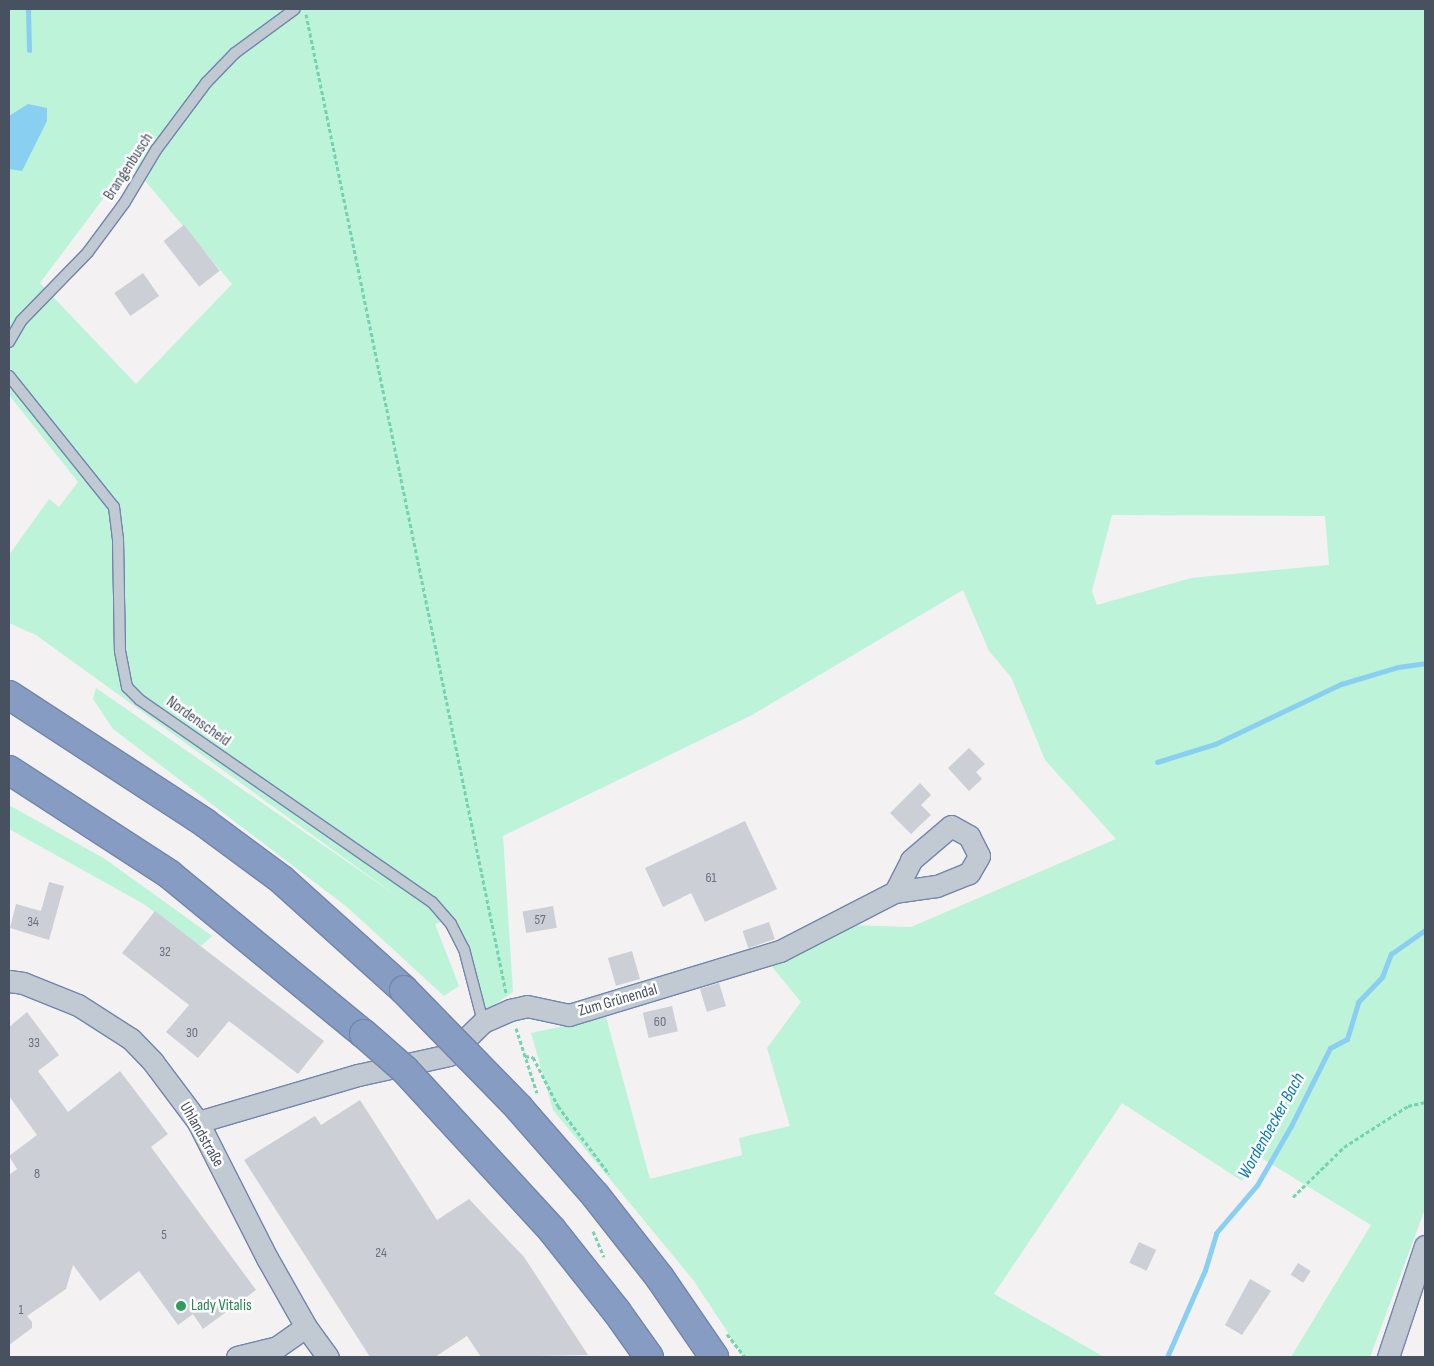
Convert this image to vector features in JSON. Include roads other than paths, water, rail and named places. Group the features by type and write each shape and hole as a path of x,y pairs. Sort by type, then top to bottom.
{"highway":[{"path":"9,695 220,834 289,886 404,990 519,1108 595,1195 660,1278 714,1357"},
{"path":"9,770 86,818 185,886 364,1034 425,1091 552,1230 649,1357"},
{"path":"9,782 86,818"}],"street":[{"name":"Zum Grünendal","path":"198,1122 358,1075 449,1055 483,1022 527,1006 569,1015 780,951 895,892"},
{"name":"Uhlandstraße","path":"9,980 23,983 78,1005 130,1039 153,1062 198,1122 306,1327 328,1357"},
{"path":"1388,1357 1425,1246"},
{"path":"237,1357 277,1346 306,1327"}],"lane":[{"name":"Brangenbusch","path":"9,342 21,321 88,252 125,202 156,150 206,82 235,53 295,9"},
{"name":"Nordenscheid","path":"9,377 114,507 118,539 120,650 127,687 140,700 432,902 451,924 464,949 483,1022"}],"water":[{"path":"28,104 47,108 47,121 22,171 9,169 9,116"}],"waterway":[{"path":"28,9 29,50"},
{"path":"1157,762 1215,744 1341,684 1398,667 1425,663"},
{"name":"Wordenbecker Bach","path":"1167,1357 1205,1270 1216,1233 1257,1185 1291,1126 1330,1048 1347,1039 1358,1002 1382,977 1391,954 1425,930"}],"place":[{"name":"Lady Vitalis","path":"181,1306"}]}
